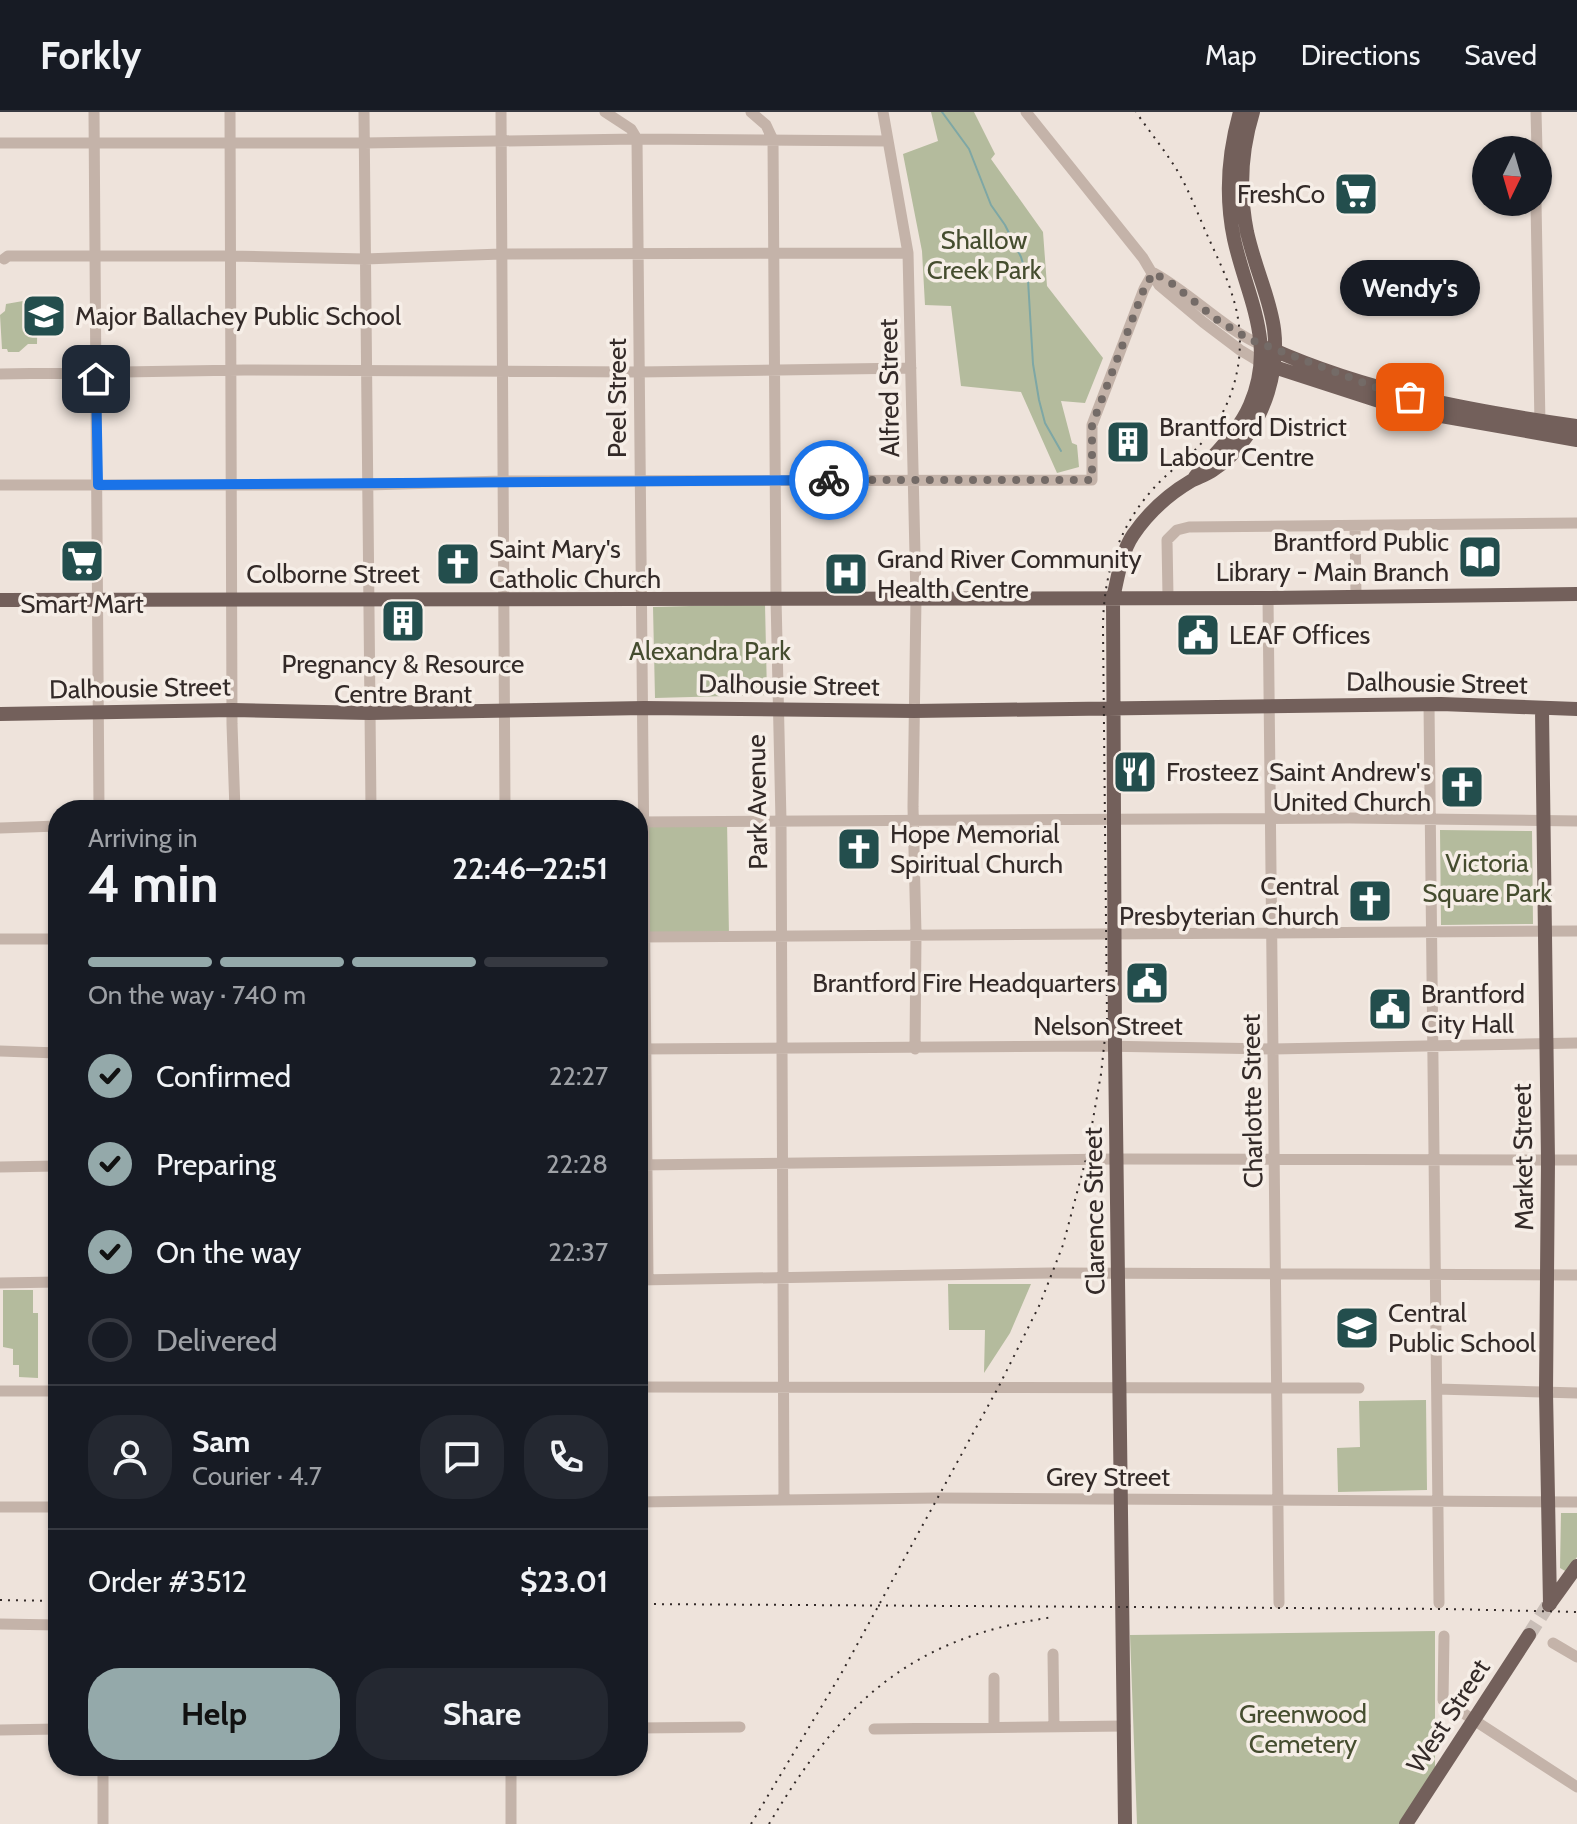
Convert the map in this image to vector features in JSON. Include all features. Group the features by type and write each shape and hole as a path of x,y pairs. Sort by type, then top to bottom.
{"main road":[{"path":"1240,112 1229,161 1230,219 1268,348"},
{"path":"1253,112 1245,135 1242,160 1244,216 1273,312 1268,348"},
{"path":"1268,348 1375,387 1577,440"},
{"name":"Clarence Street","path":"1125,1824 1113,598 1122,560 1132,536 1155,509 1192,480 1214,470 1248,434 1262,410 1268,348"},
{"path":"1267,364 1407,410 1540,428 1577,426"},
{"name":"Colborne Street","path":"0,600 233,597 1268,598 1577,594"},
{"name":"Dalhousie Street","path":"0,714 233,710 369,713 644,708 914,711 1429,704 1577,709"},
{"name":"Market Street","path":"1542,710 1548,1161 1546,1392 1549,1604 1577,1566"},
{"name":"West Street","path":"1406,1824 1529,1635"}],"street":[{"path":"94,112 99,800"},
{"path":"230,112 235,800"},
{"path":"364,112 371,800"},
{"path":"501,112 505,800"},
{"path":"605,112 631,129 637,139"},
{"path":"751,112 766,125 773,140"},
{"name":"Alfred Street","path":"883,112 908,253 916,598 913,820 915,1049"},
{"path":"1026,112 1153,273 1159,285 1240,350 1267,364"},
{"path":"1536,112 1537,136"},
{"path":"0,143 231,144 637,139 888,141"},
{"name":"Peel Street","path":"637,139 644,708 642,800"},
{"name":"Park Avenue","path":"773,140 777,708 781,821 784,1500"},
{"path":"1536,216 1540,428"},
{"path":"4,259 8,256 365,259 501,254 908,253"},
{"path":"1153,273 1170,282 1216,319 1268,348"},
{"path":"0,485 1092,480 1092,425 1153,273"},
{"path":"0,374 231,370 639,372 911,368"},
{"path":"1168,596 1167,540 1177,530 1189,527 1577,523"},
{"path":"1355,526 1356,596"},
{"name":"Charlotte Street","path":"1268,598 1279,1603"},
{"path":"1429,704 1439,1603"},
{"path":"648,822 1271,818 1577,821"},
{"path":"0,828 48,826"},
{"path":"648,937 1577,931"},
{"path":"0,939 48,939"},
{"name":"Nelson Street","path":"648,1049 1115,1046 1273,1049 1577,1043"},
{"path":"0,1051 48,1053"},
{"path":"648,1165 1117,1159 1577,1160"},
{"path":"0,1167 48,1166"},
{"path":"648,1280 1052,1273 1577,1275"},
{"path":"0,1283 48,1282"},
{"path":"648,1387 1359,1388"},
{"path":"1437,1389 1577,1393"},
{"path":"0,1391 48,1391"},
{"name":"Grey Street","path":"648,1502 1577,1502"},
{"path":"0,1507 48,1507"},
{"path":"0,1624 48,1625"},
{"path":"1444,1636 1443,1700 1576,1784"},
{"path":"1553,1643 1577,1657"},
{"path":"1053,1654 1054,1727"},
{"path":"994,1678 994,1727"},
{"path":"874,1729 1125,1726"},
{"path":"648,1728 740,1727"},
{"path":"0,1730 48,1729"},
{"path":"103,1776 103,1824"},
{"path":"511,1776 511,1824"}],"green space":[{"name":"Shallow Creek Park","path":"931,112 974,112 995,154 991,159 1043,232 1047,286 1103,358 1085,403 1061,401 1072,443 1077,445 1079,467 1057,473 1021,392 961,386 951,306 925,305 922,251 903,154 938,141"},
{"path":"40,298 37,344 28,344 19,352 2,349 0,315 5,311 6,304"},
{"name":"Alexandra Park","path":"765,604 767,695 655,698 653,607"},
{"path":"727,820 729,936 648,937 648,822"},
{"name":"Victoria Square Park","path":"1440,830 1532,831 1533,924 1441,925"},
{"path":"948,1284 1031,1284 1010,1333 984,1373 985,1330 949,1330"},
{"path":"3,1290 33,1290 33,1313 38,1313 38,1378 19,1377 19,1365 13,1365 13,1349 3,1347"},
{"path":"1426,1400 1427,1490 1338,1492 1337,1448 1360,1447 1359,1401"},
{"path":"1561,1513 1577,1513 1577,1557 1567,1572 1560,1568"},
{"name":"Greenwood Cemetery","path":"1435,1631 1435,1771 1399,1824 1137,1824 1130,1635"}],"waterway":[{"path":"942,112 969,149 991,205 1021,257 1028,280 1033,364 1039,400 1045,423 1061,451"}],"tunnel":[{"path":"1529,1635 1548,1605"}],"railway":[{"path":"751,1824 841,1674 999,1386 1040,1304 1063,1245 1086,1159 1107,1019 1103,629 1109,572 1121,537 1141,504 1197,448 1221,416 1235,379 1240,340 1229,285 1189,193 1136,112"},
{"path":"0,1600 48,1601"},
{"path":"648,1604 1577,1612"},
{"path":"769,1824 824,1743 884,1683 919,1659 958,1641 1003,1627 1054,1617"}],"way so far":[{"path":"829,480 1092,480 1092,425 1153,273 1170,282 1240,335 1275,351 1410,397"}],"place":[{"name":"FreshCo","path":"1356,194"},
{"name":"Major Ballachey Public School","path":"44,316"},
{"name":"Wendy's","path":"1410,397"},
{"name":"Brantford District Labour Centre","path":"1128,442"},
{"name":"Brantford Public Library - Main Branch","path":"1480,557"},
{"name":"Smart Mart","path":"82,561"},
{"name":"Saint Mary's Catholic Church","path":"458,564"},
{"name":"Grand River Community Health Centre","path":"846,574"},
{"name":"Pregnancy & Resource Centre Brant","path":"403,621"},
{"name":"LEAF Offices","path":"1198,635"},
{"name":"Frosteez","path":"1135,772"},
{"name":"Saint Andrew's United Church","path":"1462,787"},
{"name":"Hope Memorial Spiritual Church","path":"859,849"},
{"name":"Central Presbyterian Church","path":"1370,901"},
{"name":"Brantford Fire Headquarters","path":"1147,983"},
{"name":"Brantford City Hall","path":"1390,1009"},
{"name":"Central Public School","path":"1357,1328"}],"route":[{"path":"96,379 98,485 829,480"}]}
